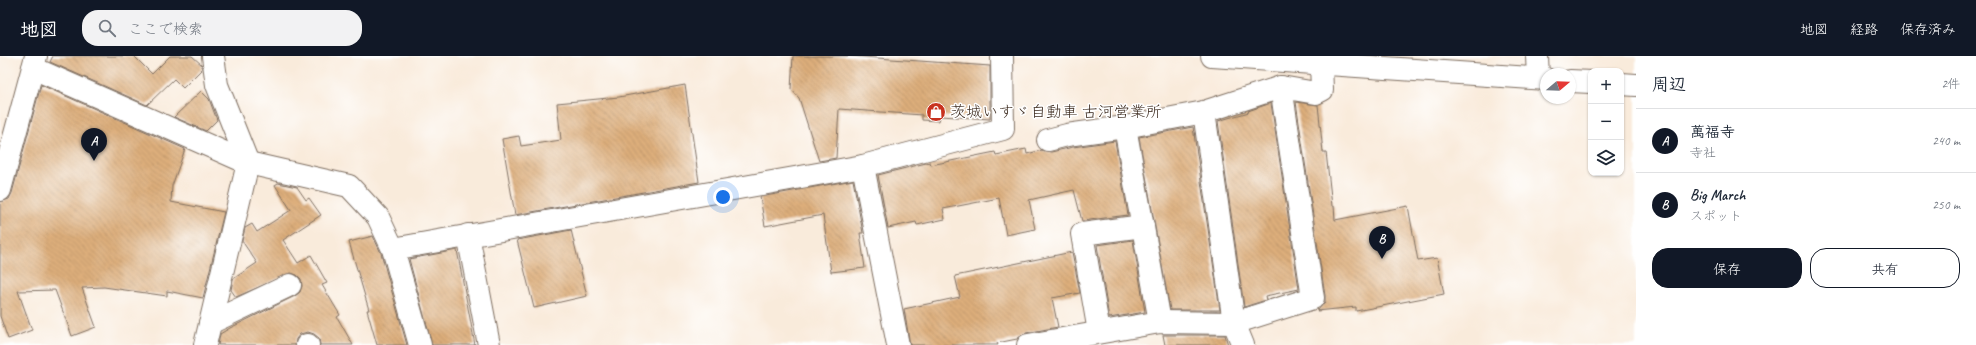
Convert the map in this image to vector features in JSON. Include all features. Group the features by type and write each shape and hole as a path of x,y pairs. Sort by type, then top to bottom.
{"main road":[{"path":"205,345 248,163 217,85 213,56"},
{"path":"393,249 863,166 1004,129 1002,56"},
{"path":"1212,56 1540,78"},
{"path":"1537,56 1540,69"},
{"path":"0,190 34,62 248,163 349,186 378,217 393,249 420,345"},
{"path":"1048,140 1067,135 1125,127 1204,112 1281,87 1316,93 1322,90 1322,63"},
{"path":"1576,81 1588,82"},
{"path":"1624,84 1636,85"},
{"path":"1028,345 1070,341 1099,332 1160,322 1234,323 1312,298 1281,87"},
{"path":"1204,112 1234,323 1243,345"},
{"path":"1125,127 1160,322"},
{"path":"863,166 898,345"},
{"path":"1099,332 1082,234 1143,226"},
{"path":"468,235 490,345"},
{"path":"210,323 290,285"}],"building":[{"path":"53,56 134,56 152,74 170,56 192,56 202,65 202,69 183,88 174,79 147,105 50,62"},
{"name":"茨城いすゞ自動車 古河営業所","path":"793,56 849,56 990,66 990,119 940,116 939,121 922,120 922,115 839,109 836,158 819,161 799,98 791,89"},
{"path":"41,85 185,149 172,186 171,202 224,212 203,298 167,291 167,296 104,287 82,288 96,327 72,336 55,290 18,291 32,330 8,339 0,316 0,202 9,199 12,193"},
{"path":"685,85 699,182 515,215 502,139 519,136 521,146 561,140 557,103 619,97"},
{"path":"201,91 209,99 217,120 206,131 174,117"},
{"path":"1296,102 1318,105 1323,152 1326,152 1335,220 1408,206 1418,261 1437,258 1444,294 1356,311 1356,307 1317,311 1325,302 1325,296"},
{"path":"1271,103 1299,289 1265,296 1266,300 1244,307 1218,121 1249,112 1248,111"},
{"path":"1193,127 1220,310 1170,310 1139,137"},
{"path":"1115,141 1128,215 1082,221 1074,190 1029,200 1035,229 1006,235 999,198 943,209 945,219 917,225 916,222 888,228 878,175 930,162 931,165 995,152 996,155 1026,149 1027,154 1042,150 1051,152 1073,147"},
{"path":"853,180 863,233 860,233 865,268 831,272 823,215 765,226 760,197"},
{"path":"278,183 297,187 306,200 309,198 321,215 283,240 298,263 311,255 327,283 322,285 340,315 337,317 353,345 320,345 319,338 308,332 300,334 296,339 295,345 218,345 220,334 295,296 300,292 302,286 301,279 297,275 291,273 236,297 231,290 233,279 257,263 242,241 245,228 252,224 257,232 291,210 275,185"},
{"path":"571,230 587,296 534,308 517,240"},
{"path":"373,236 381,253 407,345 377,345 367,310 369,310 349,242"},
{"path":"1133,240 1145,312 1109,318 1097,245"},
{"path":"457,250 475,345 432,345 409,259"},
{"path":"1072,252 1080,293 1052,298 1058,327 1026,333 1017,339 997,343 998,345 910,345 904,309 960,297 955,276"},
{"path":"1163,335 1225,335 1228,345 1165,345"}],"place":[{"name":"茨城いすゞ自動車 古河営業所","path":"936,112"},
{"name":"萬福寺","path":"94,161"},
{"name":"Big March","path":"1382,259"}]}
